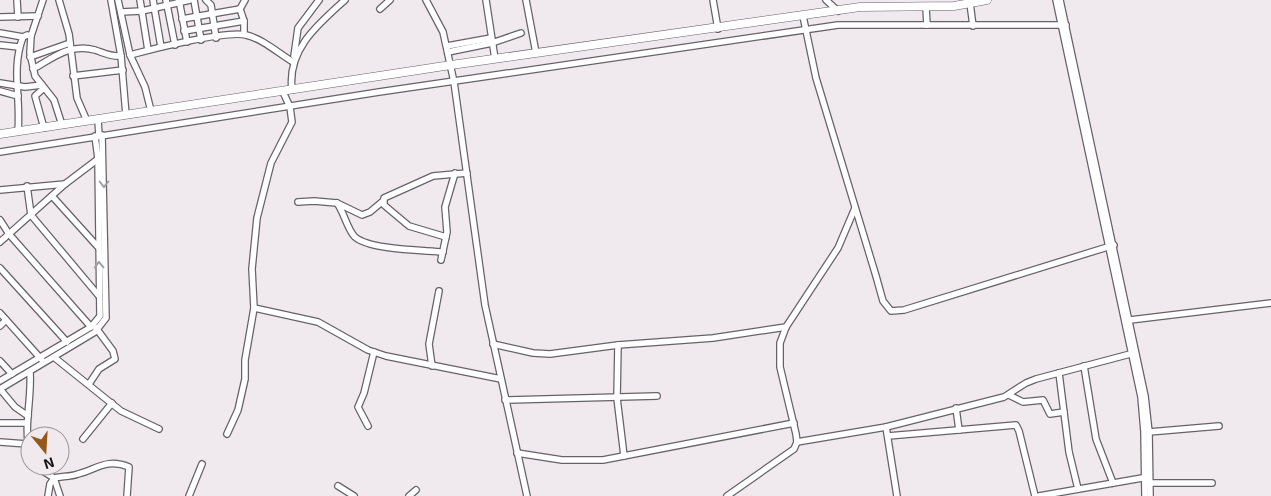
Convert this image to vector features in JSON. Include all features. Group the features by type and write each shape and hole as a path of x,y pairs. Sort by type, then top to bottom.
{"street":[{"path":"16,0 18,17"},
{"path":"43,0 31,36 30,56 33,69 54,100 62,125"},
{"path":"59,0 71,46 77,98 87,121"},
{"path":"111,0 121,56 126,115"},
{"path":"118,0 130,55 145,87 151,111"},
{"path":"140,0 148,50"},
{"path":"153,0 161,47"},
{"path":"121,12 142,11 167,3 192,0 198,16 202,40"},
{"path":"206,0 211,5 216,38"},
{"path":"244,0 240,9 244,22 244,34"},
{"path":"292,90 291,72 298,28 319,0"},
{"path":"294,60 312,32 345,0"},
{"path":"380,9 390,0"},
{"path":"426,0 436,17 451,66 479,265 493,344 526,496"},
{"path":"486,0 495,59"},
{"path":"526,0 536,53"},
{"path":"712,0 718,29"},
{"path":"826,0 838,11"},
{"path":"0,134 495,59 860,8 926,7 987,0"},
{"path":"1056,0 1147,404 1149,432 1145,496"},
{"path":"1060,0 1063,25"},
{"path":"179,1 187,42"},
{"path":"167,3 175,44"},
{"path":"970,3 973,26"},
{"path":"926,7 927,25"},
{"path":"182,19 240,9"},
{"path":"0,17 38,16"},
{"path":"803,16 816,78 883,301 891,311 904,310 1111,245"},
{"path":"184,30 244,22"},
{"path":"0,152 838,25 1063,25"},
{"path":"0,33 22,37 31,36"},
{"path":"447,49 521,33"},
{"path":"130,55 175,44 244,34 294,60"},
{"path":"18,132 16,70 22,37"},
{"path":"0,45 19,47"},
{"path":"33,69 71,46"},
{"path":"30,56 71,46 109,56 121,56"},
{"path":"73,76 122,70"},
{"path":"0,83 16,86 43,86"},
{"path":"43,86 35,96 44,128"},
{"path":"0,91 18,96"},
{"path":"227,434 238,410 254,308 252,270 257,218 271,163 292,122 290,107 282,92"},
{"path":"0,382 12,374 55,358 106,318 98,120"},
{"path":"28,416 15,407 0,389 30,372 67,342 94,327 100,316 98,247 99,136"},
{"path":"0,242 65,184 98,159"},
{"path":"441,260 446,237 445,207 455,173"},
{"path":"298,202 327,201 337,203 365,215 388,195 416,182 434,176 467,173"},
{"path":"0,190 27,186 65,184"},
{"path":"27,186 31,214 100,296"},
{"path":"52,196 98,247"},
{"path":"383,201 389,211 408,226 446,237"},
{"path":"337,203 352,231 361,240 386,247 443,252"},
{"path":"727,496 788,456 797,442 779,354 786,327 838,248 855,208"},
{"path":"0,220 9,234 94,327 113,351 115,359 99,369 89,384"},
{"path":"1111,245 1130,320 1143,413 1147,479 1150,496"},
{"path":"0,268 67,342"},
{"path":"432,366 431,330 439,291"},
{"path":"1130,320 1271,303"},
{"path":"254,308 318,322 374,352 432,366 501,379"},
{"path":"0,313 43,361"},
{"path":"0,326 6,320"},
{"path":"493,344 533,353 550,354 618,345 713,338 786,327"},
{"path":"618,345 617,398 624,456"},
{"path":"368,426 358,407 364,393 374,352"},
{"path":"797,442 886,427 1009,395 1026,383 1134,353"},
{"path":"55,358 131,417 159,428"},
{"path":"0,361 12,374"},
{"path":"1084,366 1096,439 1113,483"},
{"path":"27,426 31,399 30,372"},
{"path":"1059,373 1069,452 1078,489"},
{"path":"1009,395 1023,402 1044,400 1050,414 1064,412"},
{"path":"505,400 657,396"},
{"path":"83,439 112,403"},
{"path":"956,408 960,430"},
{"path":"0,424 27,423"},
{"path":"518,453 582,461 624,456 794,423"},
{"path":"888,436 1016,425 1037,496 1060,494 1078,489 1147,479 1212,483"},
{"path":"1149,432 1219,426"},
{"path":"886,427 897,496"},
{"path":"0,442 20,443"},
{"path":"48,496 50,484 54,478 80,474 101,464 127,465 130,469 127,496"},
{"path":"189,496 202,464"},
{"path":"51,476 54,478 60,496"},
{"path":"338,486 354,496"},
{"path":"409,496 416,490"}]}
